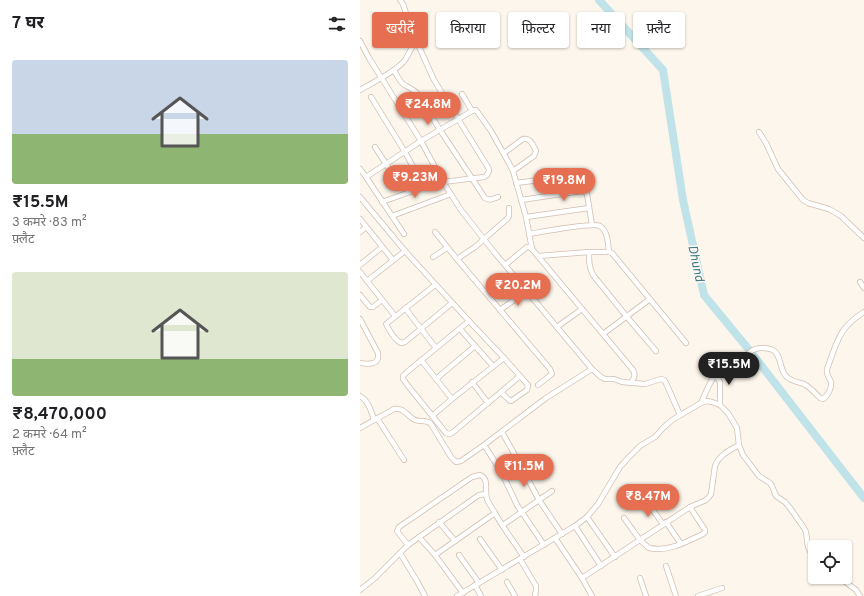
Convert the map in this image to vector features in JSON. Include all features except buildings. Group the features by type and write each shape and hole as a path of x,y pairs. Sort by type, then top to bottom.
{"street":[{"path":"400,0 406,12"},
{"path":"360,41 421,141 451,194 505,265 592,368 605,379 614,379 622,382 645,384 661,379 664,380 680,415"},
{"path":"360,90 394,70 405,60 412,48"},
{"path":"382,202 424,187 444,182 487,176 489,171 434,80 420,48"},
{"path":"394,70 401,81 417,93 485,198 491,200 498,197"},
{"path":"462,94 472,111"},
{"path":"371,97 424,187"},
{"path":"366,177 458,119 472,111 475,110 478,112 504,153 513,171 526,217 532,249 633,370 635,376 631,383"},
{"path":"760,132 778,169 803,200 829,209 841,216 864,238"},
{"path":"504,153 526,138 529,139 535,148 536,151 534,156 513,171"},
{"path":"375,148 397,181 397,184 393,187"},
{"path":"360,169 404,234"},
{"path":"516,183 586,174"},
{"path":"521,200 582,191 585,192 587,194 592,225"},
{"path":"392,216 451,194"},
{"path":"360,197 405,251 528,386 526,390 511,401 501,392"},
{"path":"457,259 471,250 507,220 509,216 509,208"},
{"path":"526,217 589,208"},
{"path":"360,220 393,260"},
{"path":"529,234 597,225 604,230 609,252"},
{"path":"360,232 366,227"},
{"path":"859,233 864,230"},
{"path":"435,232 552,372 550,377 538,385"},
{"path":"360,265 382,247"},
{"path":"505,265 527,247 532,249"},
{"path":"433,257 447,248"},
{"path":"367,281 405,251"},
{"path":"589,252 589,265 593,275 656,351"},
{"path":"538,256 589,252 612,253 686,343"},
{"path":"360,272 395,316"},
{"path":"860,282 864,288"},
{"path":"435,284 386,324 398,342 405,342 452,303"},
{"path":"500,310 527,291"},
{"path":"360,295 370,307 373,307 382,300"},
{"path":"603,334 650,299"},
{"path":"405,308 436,348"},
{"path":"557,327 582,309"},
{"path":"701,403 715,374 719,370 727,364 739,361 754,349 759,348 773,350 778,357 786,377 807,386 823,399 828,394 831,385 831,381 827,373 837,341 847,325 864,312"},
{"path":"360,319 379,357 373,363 360,363"},
{"path":"469,321 403,376 403,379 446,433 452,433 520,376"},
{"path":"460,329 493,366"},
{"path":"436,379 475,346"},
{"path":"432,416 472,382 504,358"},
{"path":"421,360 452,399"},
{"path":"360,428 398,408 416,421 429,422 451,457 456,462 461,461 546,398 592,368"},
{"path":"715,374 720,382 720,405"},
{"path":"472,382 488,403"},
{"path":"360,396 366,400 376,419 404,460"},
{"path":"457,596 544,545 587,517 606,493 620,467 640,446 655,437 680,415 707,401 720,405 728,413 737,428 739,445 743,455 759,476 770,483 776,496 787,504 804,528 808,547"},
{"path":"502,432 539,500 562,534"},
{"path":"484,445 501,471 521,512 544,545"},
{"path":"582,578 664,523 690,507 706,500 711,494 715,466 717,462 722,456 739,445"},
{"path":"408,545 397,531 399,527 472,477 480,474 484,477 486,483 486,494 488,501 522,558 536,586 535,596"},
{"path":"503,525 552,491"},
{"path":"360,590 374,580 408,545 479,495 486,494"},
{"path":"647,502 682,544"},
{"path":"624,518 647,547 652,549 671,548 705,532 690,507"},
{"path":"435,555 495,513"},
{"path":"587,517 615,557"},
{"path":"440,522 455,541"},
{"path":"575,526 601,566"},
{"path":"419,537 435,555 463,593"},
{"path":"555,538 582,578 590,596"},
{"path":"480,539 502,570"},
{"path":"400,553 425,596"},
{"path":"459,555 477,584 481,596"},
{"path":"666,566 676,596"},
{"path":"640,578 646,596"},
{"path":"507,582 515,596"},
{"path":"848,584 856,590 860,596"},
{"path":"698,596 707,595 722,588"}],"waterway":[{"name":"Dhund","path":"599,0 663,70 683,200 704,295 750,351 864,498"}]}
